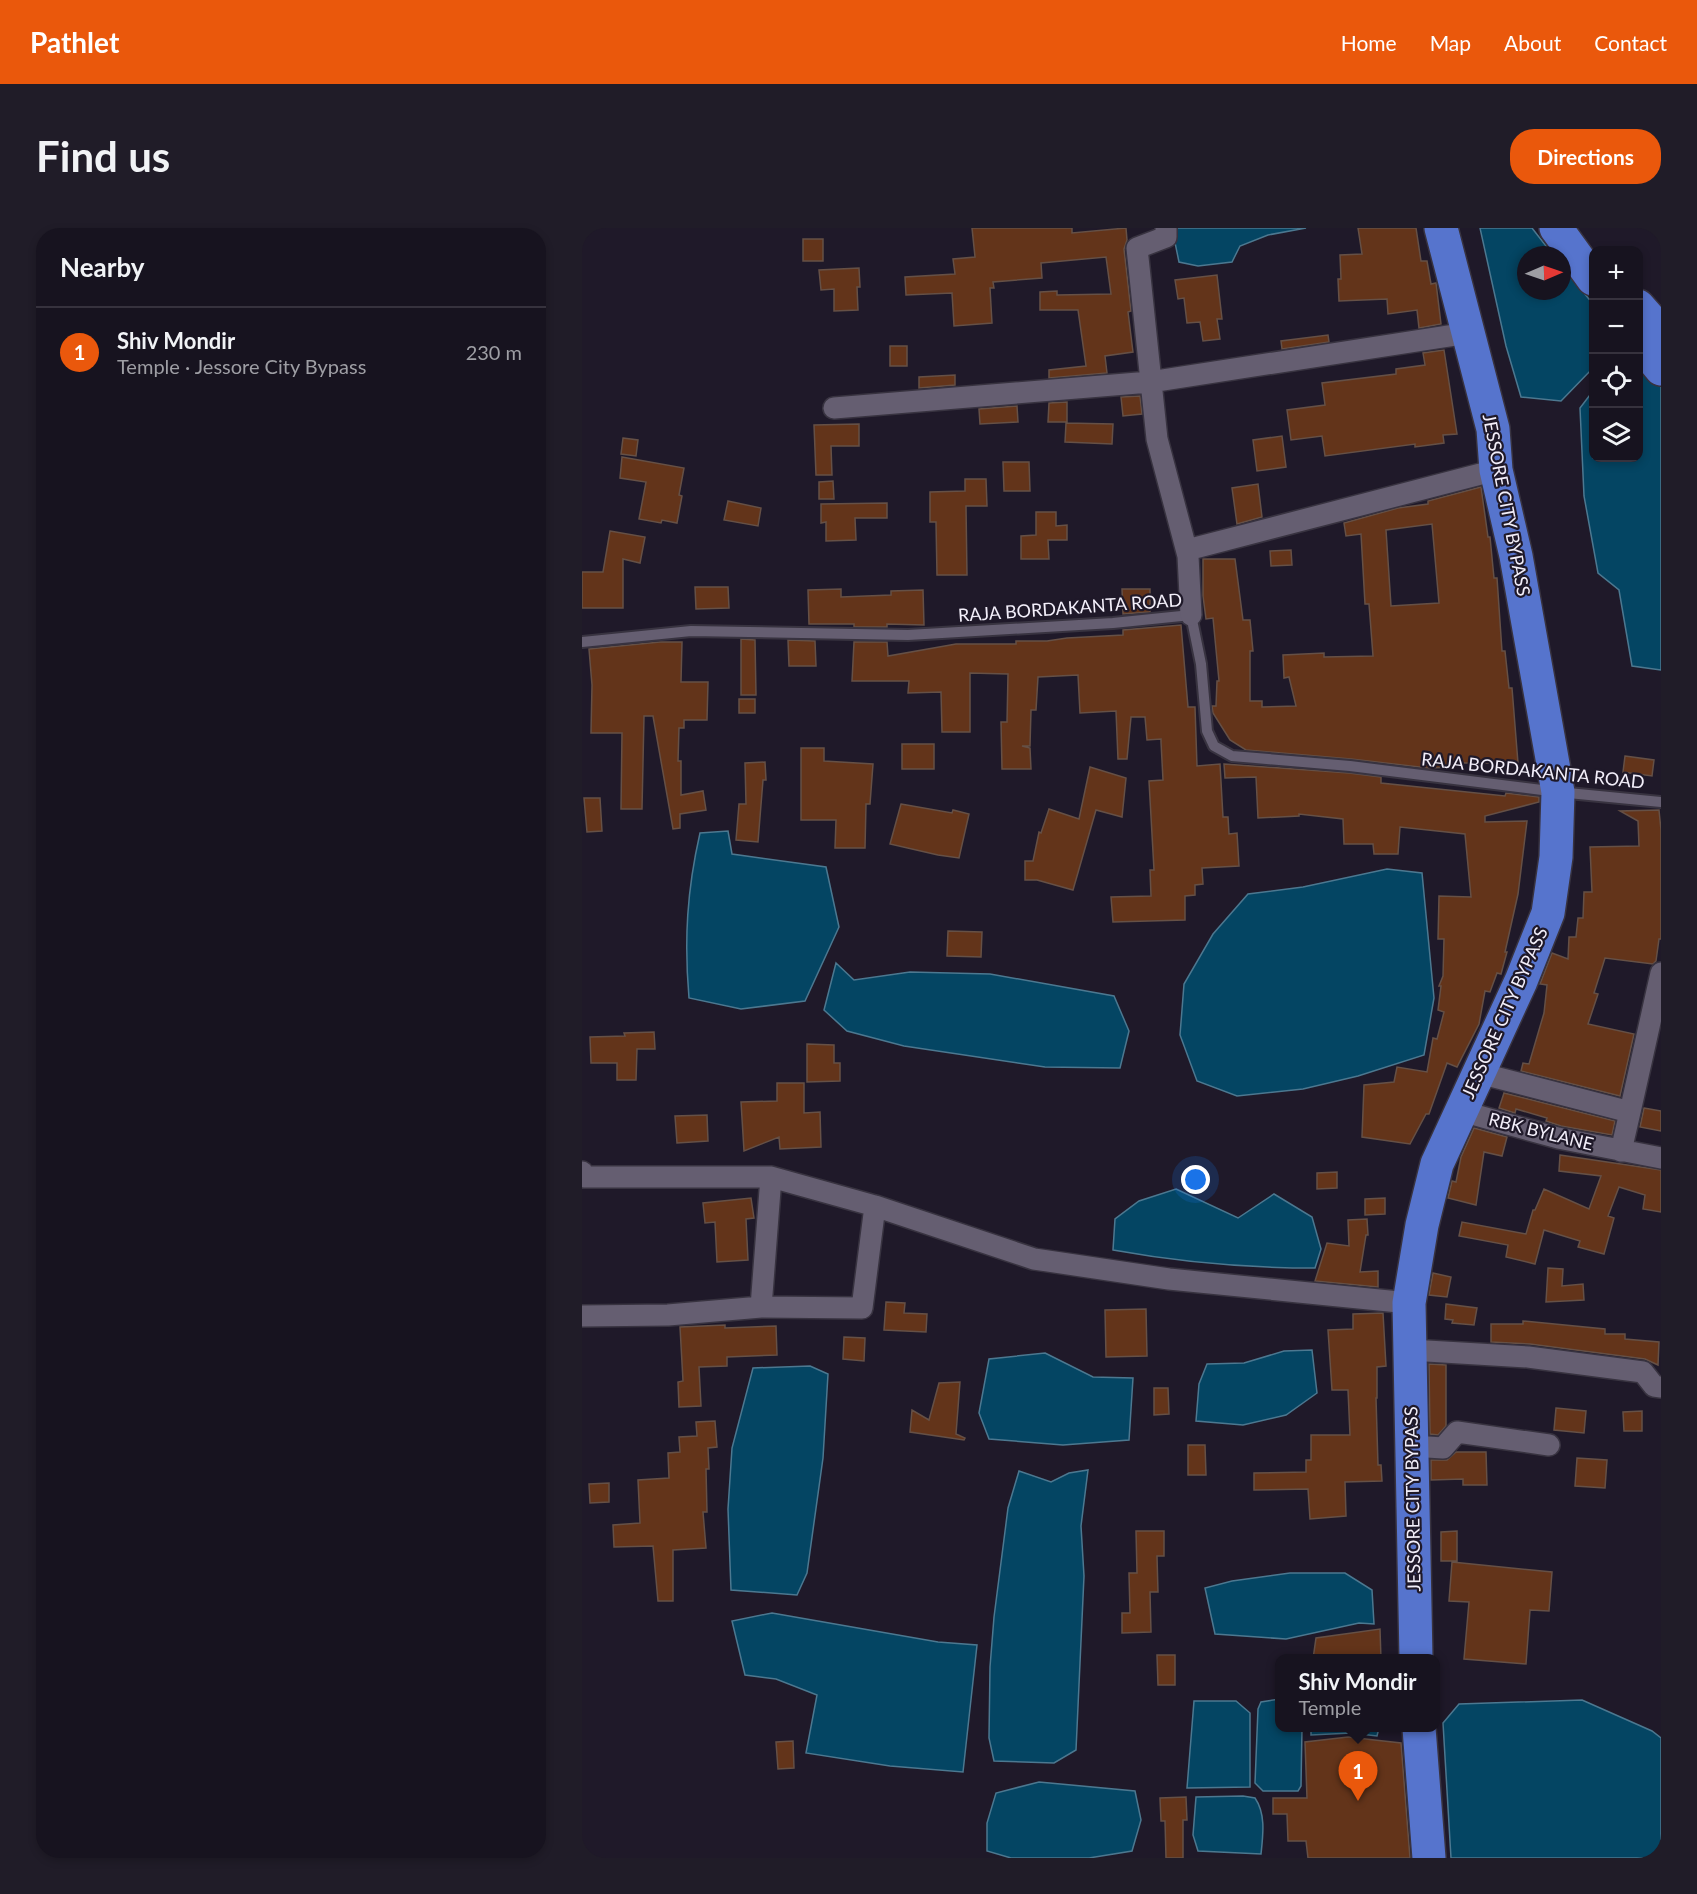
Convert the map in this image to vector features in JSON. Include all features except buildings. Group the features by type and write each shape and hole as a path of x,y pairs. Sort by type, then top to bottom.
{"highway":[{"name":"JESSORE CITY BYPASS","path":"1416,1654 1409,1303 1422,1225 1437,1164 1521,981 1548,913 1556,857 1558,792 1516,556 1496,471 1493,429 1441,228"},
{"path":"1556,228 1589,273"},
{"path":"1578,228 1591,246"},
{"path":"1643,312 1661,332"},
{"path":"1643,347 1661,369"},
{"path":"1419,1732 1430,1858"}],"street":[{"path":"1166,228 1166,237 1137,248 1157,439 1187,549 1191,615"},
{"path":"834,408 1150,382 1468,333"},
{"path":"1187,549 1496,471"},
{"path":"1621,1151 1661,973"},
{"path":"1479,1073 1630,1112"},
{"name":"RBK BYLANE","path":"1461,1111 1558,1138 1661,1158"},
{"path":"582,1172 584,1177 771,1177 875,1206 1034,1259 1169,1278 1409,1303"},
{"path":"761,1307 771,1177"},
{"path":"582,1316 668,1316 761,1307 862,1308 875,1206"},
{"path":"1410,1350 1528,1357 1643,1372 1654,1386 1661,1387"},
{"path":"1412,1446 1443,1448 1457,1432 1549,1445"}],"lane":[{"name":"RAJA BORDAKANTA ROAD","path":"582,642 691,631 908,635 1113,623 1191,615 1201,664 1207,731 1214,746 1232,756 1350,766 1558,792 1661,802"}],"water":[{"path":"1172,228 1306,228 1268,235 1240,246 1232,262 1198,266 1179,262"},
{"path":"1480,228 1532,228 1546,246 1517,246 1517,300 1571,300 1571,277 1589,299 1589,372 1561,401 1521,397 1506,346"},
{"path":"1643,361 1661,381 1661,670 1632,666 1619,590 1598,573 1584,496 1580,408 1589,396 1589,462 1643,462"},
{"path":"728,831 732,854 826,867 839,927 805,1001 741,1009 689,998 688,915 692,875 700,833"},
{"path":"1387,869 1422,873 1434,998 1424,1055 1358,1076 1303,1089 1237,1096 1197,1081 1180,1035 1184,984 1213,934 1248,894 1303,887"},
{"path":"836,963 854,980 910,972 990,974 1114,996 1129,1031 1120,1068 1045,1067 904,1046 847,1031 824,1010"},
{"path":"1176,1189 1238,1218 1274,1194 1312,1217 1321,1249 1315,1268 1213,1264 1113,1250 1115,1219 1139,1201"},
{"path":"1312,1350 1317,1393 1286,1415 1243,1425 1196,1421 1199,1384 1207,1364 1244,1363 1284,1351"},
{"path":"1045,1353 1093,1377 1133,1378 1129,1440 1063,1445 989,1439 979,1413 989,1359"},
{"path":"810,1366 828,1374 823,1458 807,1573 797,1595 731,1590 728,1509 732,1448 753,1368"},
{"path":"1088,1470 1081,1526 1084,1576 1076,1750 1054,1763 994,1761 989,1738 990,1667 994,1617 1008,1508 1019,1471 1051,1482 1069,1473"},
{"path":"1290,1573 1345,1573 1372,1590 1374,1624 1359,1623 1286,1639 1215,1634 1205,1588 1232,1581"},
{"path":"772,1613 938,1642 977,1645 963,1772 890,1766 806,1753 817,1695 776,1679 745,1675 732,1621"},
{"path":"1275,1700 1275,1732 1302,1732 1301,1786 1298,1791 1263,1791 1255,1783 1258,1709 1261,1702"},
{"path":"1582,1700 1652,1731 1661,1738 1661,1858 1451,1858 1443,1723 1459,1704"},
{"path":"1194,1701 1236,1701 1250,1713 1250,1787 1187,1788"},
{"path":"1311,1732 1378,1732 1377,1736 1351,1733 1311,1735"},
{"path":"1039,1782 1135,1791 1141,1820 1132,1851 1089,1858 1011,1858 987,1851 987,1823 996,1793"},
{"path":"1196,1797 1255,1798 1261,1811 1263,1825 1261,1854 1198,1851 1193,1835"}],"place":[{"name":"Shiv Mondir","path":"1358,1801"}]}
